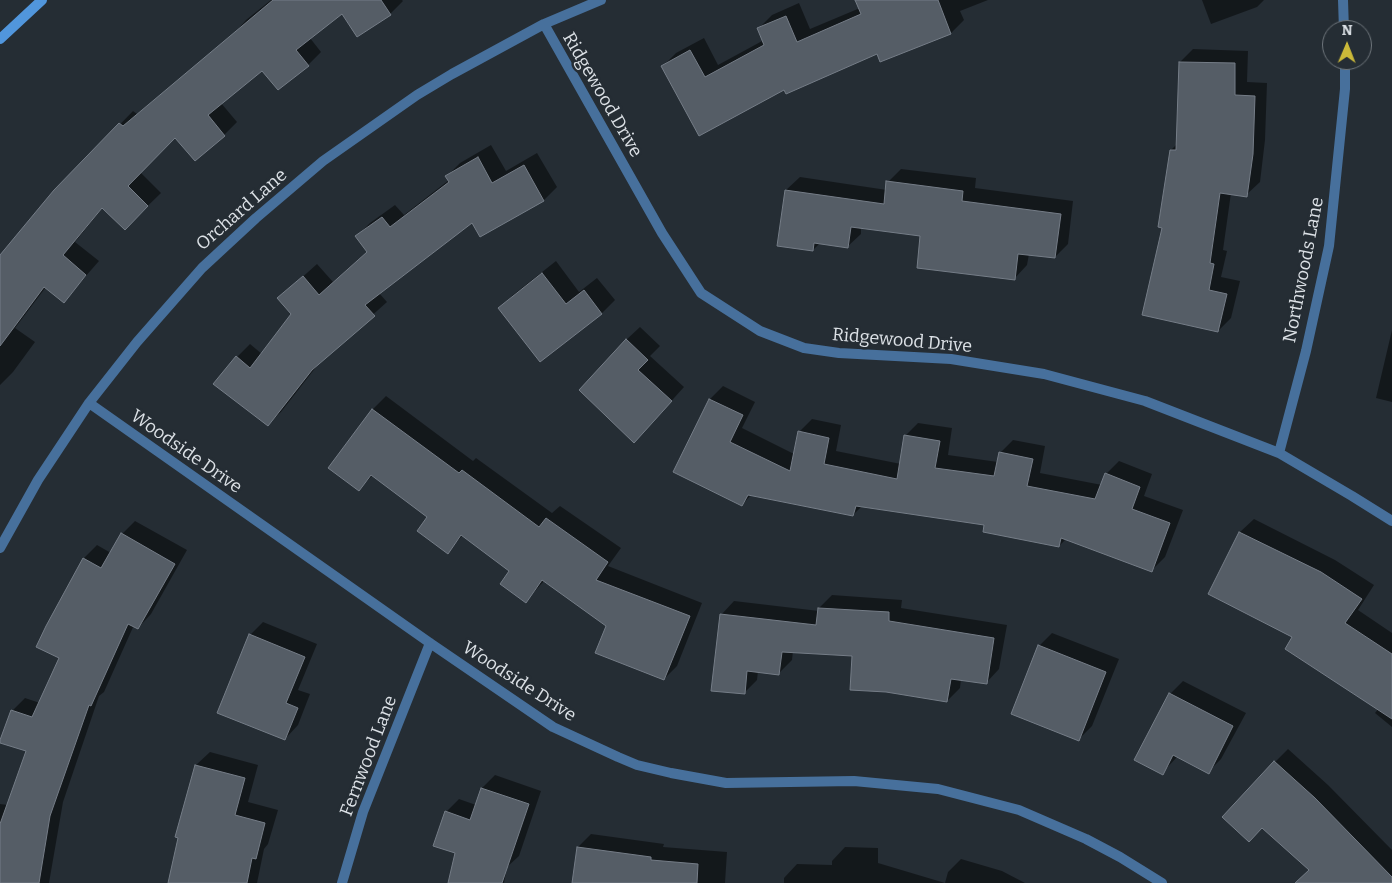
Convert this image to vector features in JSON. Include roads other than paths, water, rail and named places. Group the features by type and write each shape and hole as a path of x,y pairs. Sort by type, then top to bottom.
{"street":[{"path":"0,39 42,0"},
{"name":"Orchard Lane","path":"0,548 38,480 88,403 137,342 202,268 256,218 323,161 417,95 544,24 601,0"},
{"path":"1343,0 1344,20"},
{"name":"Ridgewood Drive","path":"544,24 662,233 701,293 760,331 804,348 839,353 951,359 1044,374 1145,401 1278,453 1352,496 1392,522"},
{"name":"Northwoods Lane","path":"1278,453 1306,351 1329,246 1337,187 1345,70"},
{"name":"Woodside Drive","path":"88,403 553,727 618,758 637,765 671,773 726,783 854,781 938,789 1019,810 1086,839 1162,883"},
{"name":"Fernwood Lane","path":"342,883 363,812 430,643"}]}
